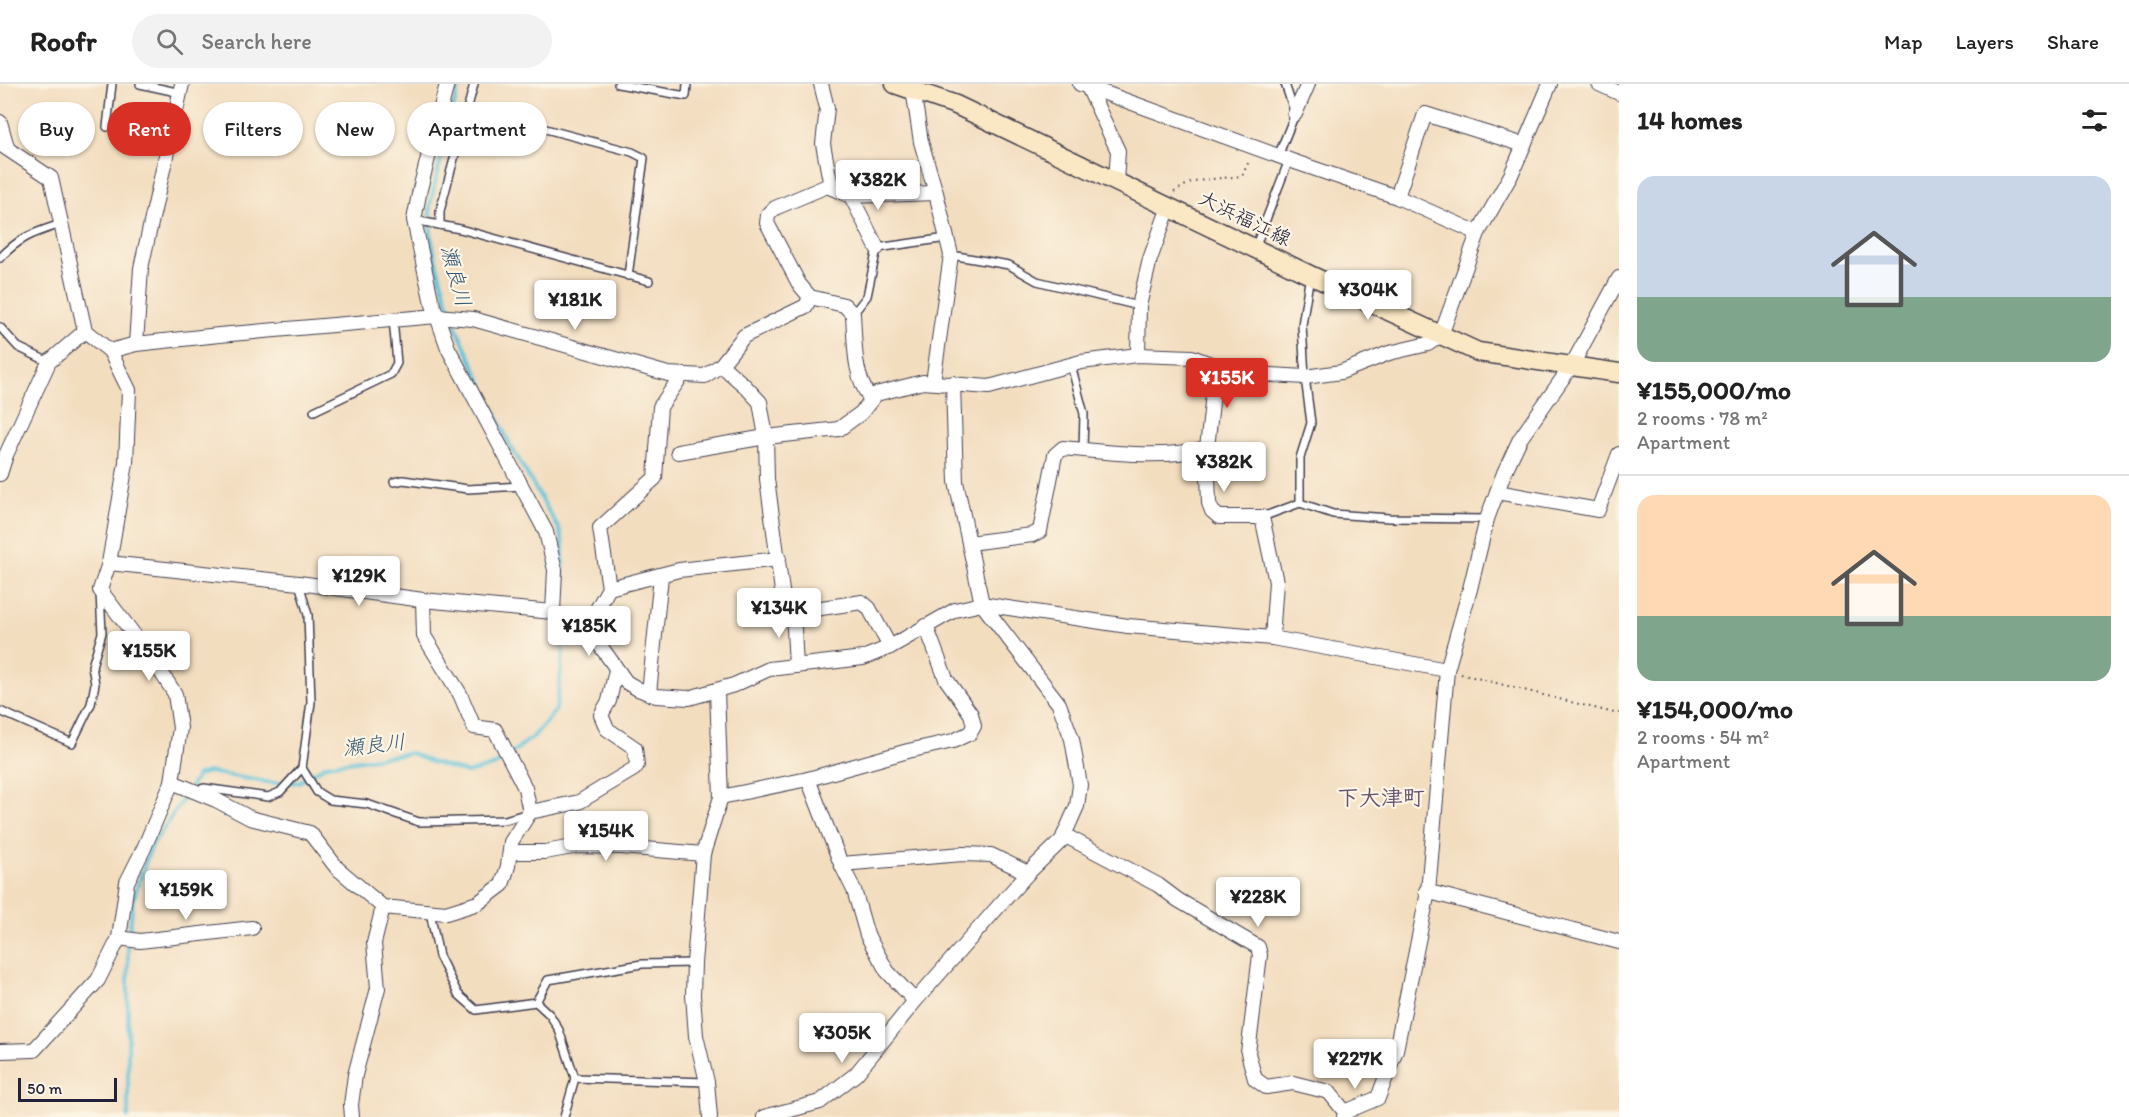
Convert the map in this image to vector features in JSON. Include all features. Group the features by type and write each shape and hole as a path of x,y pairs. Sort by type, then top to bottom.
{"main road":[{"name":"大浜福江線","path":"904,86 956,105 1310,275 1478,352 1619,373"}],"street":[{"path":"447,84 414,220 431,299 448,348 546,532 555,570 553,612"},
{"path":"821,84 827,108 823,144 830,181 826,186 775,208 768,215 767,223 799,284 810,297 844,305 853,314 856,369 864,391 871,400"},
{"path":"1295,114 1308,84"},
{"path":"678,452 766,436 838,429 861,413 876,394 933,382 989,387 1071,365 1138,355 1192,357 1216,366 1256,374 1305,376 1341,372 1389,353 1428,344 1441,335 1478,233 1512,175 1550,84"},
{"path":"1599,84 1619,93"},
{"path":"1086,85 1397,197 1478,233"},
{"path":"1086,85 1118,151 1116,181"},
{"path":"904,86 936,193 951,255 933,382"},
{"path":"136,344 141,268 182,88"},
{"path":"1397,197 1425,114 1524,145"},
{"path":"0,122 4,145 51,178 86,331 110,351 129,390 126,463 109,564 100,590 154,661 175,694 180,728 172,782 127,882 119,938 98,980 34,1050 0,1051"},
{"path":"826,186 851,196 936,193"},
{"path":"851,196 877,248"},
{"path":"1138,355 1139,306 1164,204"},
{"path":"1064,835 1158,885 1178,900 1258,947 1260,955 1248,1053 1255,1079 1266,1087 1293,1083 1329,1092 1344,1114 1378,1098 1396,1050 1427,891 1446,670 1470,589 1487,519 1520,439 1572,365 1619,278"},
{"path":"110,351 136,344 437,316 473,319 668,374 705,376 721,365 744,336 806,306 810,297"},
{"path":"0,474 3,455 49,362 86,331"},
{"path":"721,365 760,402 766,436 767,478 787,609 801,611 862,602 869,608 890,646"},
{"path":"1216,366 1207,448 1209,504 1212,511 1219,517 1262,517 1276,582 1272,638"},
{"path":"587,627 609,588 600,528 656,478 660,407 682,375"},
{"path":"764,1117 820,1102 856,1074 915,1001 1028,873 1062,840 1077,806 1080,785 1072,739 1059,704 982,604 956,482 953,383"},
{"path":"969,543 1032,535 1040,531 1055,455 1063,448 1130,454 1182,454 1207,448"},
{"path":"1497,492 1598,510 1619,453"},
{"path":"609,588 679,570 779,559"},
{"path":"109,564 299,583 423,600 553,612 587,627 626,682 650,693 689,698 717,691 769,669 863,658 890,646 955,610 982,604 1128,626 1272,638 1446,670"},
{"path":"650,693 660,576"},
{"path":"172,782 250,818 310,833 337,868 382,907 454,912 478,903 502,885 511,842 530,812 525,788 495,730 474,727 460,694 424,636 423,600"},
{"path":"794,610 796,666"},
{"path":"721,797 808,779 953,741 970,733 974,726 971,714 946,679 926,626"},
{"path":"530,812 579,802 637,765 635,748 607,729 601,715 609,701 616,670"},
{"path":"710,1117 707,1082 696,1036 693,963 703,854 721,797 717,691"},
{"path":"808,779 841,864 854,890 867,935 887,971 915,1001"},
{"path":"510,852 544,852 578,846 622,847 703,854"},
{"path":"841,864 963,854 991,855 1028,873"},
{"path":"1427,891 1619,942"},
{"path":"352,1117 351,1105 355,1075 378,988 374,943 382,907"},
{"path":"119,938 150,941 252,928"}],"lane":[{"path":"110,102 112,84"},
{"path":"140,84 182,88"},
{"path":"469,102 474,84"},
{"path":"618,84 686,96 687,84"},
{"path":"1255,248 1284,158 1295,114 1285,84"},
{"path":"547,129 632,152 644,159 628,276"},
{"path":"441,225 440,211 454,156"},
{"path":"414,220 441,225 649,281"},
{"path":"0,258 14,243 26,236 62,224"},
{"path":"853,314 867,296 877,248 947,238"},
{"path":"951,255 1010,265 1037,281 1139,306"},
{"path":"1300,503 1300,458 1311,423 1302,325 1310,275"},
{"path":"314,411 391,374 397,363 393,320"},
{"path":"0,327 18,347 49,362"},
{"path":"1071,365 1084,414 1083,450"},
{"path":"394,482 403,480 468,489 521,486"},
{"path":"1262,517 1300,503 1333,514 1389,518 1487,519"},
{"path":"193,791 204,788 268,797 280,792 302,768 311,702 308,615 299,583"},
{"path":"0,711 72,743 91,704 95,684 92,666 102,633 100,590"},
{"path":"302,768 317,792 330,800 367,804 419,822 505,820 530,812"},
{"path":"430,912 439,956 458,994 476,1010 536,1002"},
{"path":"536,1002 548,980 642,964 693,963"},
{"path":"536,1002 550,1015 559,1030 575,1078 564,1117"},
{"path":"575,1078 707,1082"}],"path":[{"path":"1164,204 1192,181 1242,176 1256,148"},
{"path":"1446,670 1614,713 1619,712"}],"waterway":[{"name":"瀬良川","path":"451,313 433,247 430,205 459,84"},
{"name":"瀬良川","path":"453,320 510,445 559,529 563,543 563,613"},
{"name":"瀬良川","path":"512,753 534,736 556,710 563,656 563,621"},
{"name":"瀬良川","path":"191,786 197,776 208,772 273,783 299,782 326,765 411,753 431,762 468,773 496,765 506,757"},
{"name":"瀬良川","path":"129,936 133,900 150,849 187,793"},
{"name":"瀬良川","path":"128,944 128,1117"}],"district":[{"name":"下大津町","path":"1381,797"}]}
